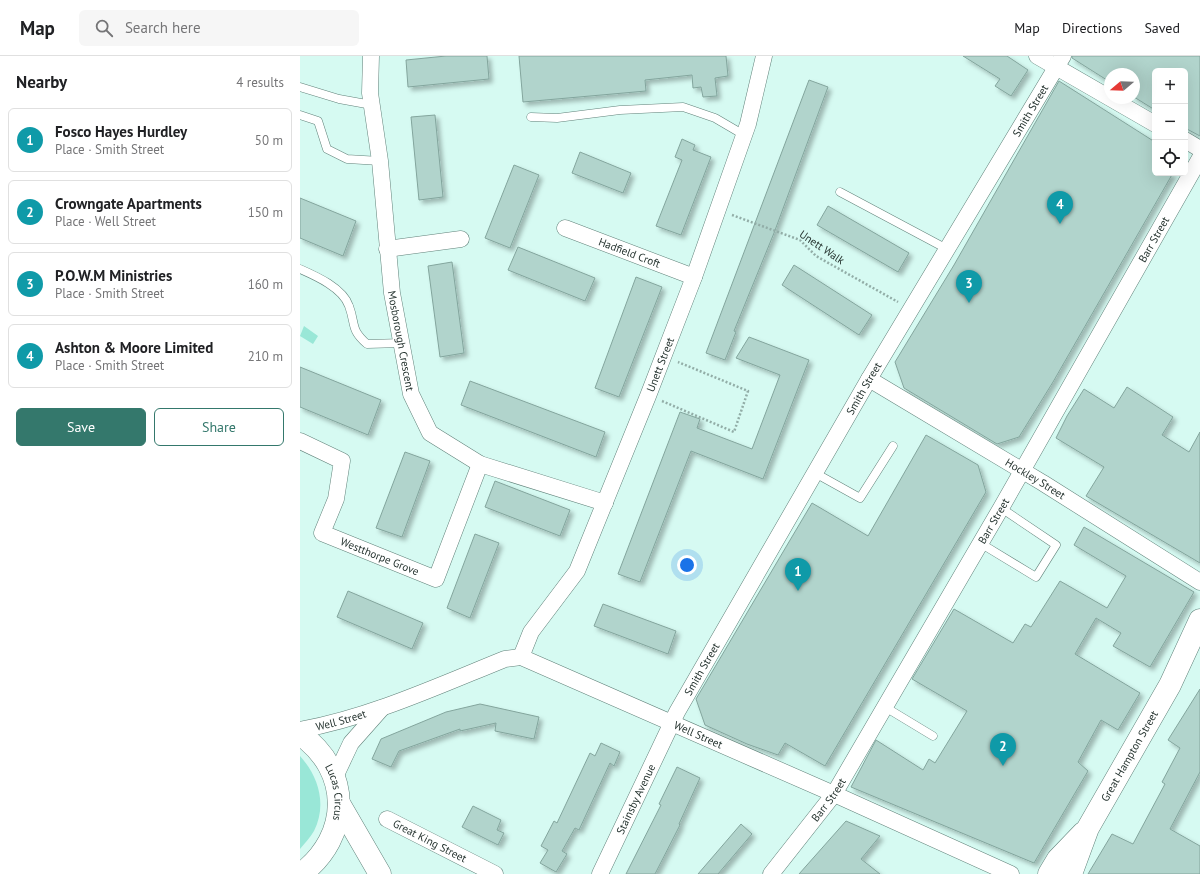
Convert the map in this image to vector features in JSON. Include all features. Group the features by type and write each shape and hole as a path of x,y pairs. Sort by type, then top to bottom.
{"main road":[{"name":"Great Hampton Street","path":"1071,874 1088,828 1170,685 1200,620"},
{"name":"Great Hampton Street","path":"1170,685 1200,655"},
{"name":"Lucas Circus","path":"300,734 312,743 326,759 335,777 340,805 337,827 328,847 315,864 301,874"},
{"path":"340,805 380,874"},
{"name":"Great Hampton Street","path":"1049,874 1058,858 1088,828"}],"street":[{"name":"Mosborough Crescent","path":"371,56 372,105 380,161 392,293 411,394 430,432 480,464 605,503"},
{"name":"Unett Street","path":"521,657 531,632 577,570 605,503 694,277 744,135 764,56"},
{"path":"1037,56 1060,62 1152,122"},
{"name":"Smith Street","path":"672,724 869,379 1060,62"},
{"path":"1188,142 1200,149"},
{"name":"Barr Street","path":"771,874 834,794 1001,508 1200,158"},
{"name":"Hadfield Croft","path":"565,228 694,277"},
{"path":"387,249 461,239"},
{"name":"Hockley Street","path":"869,379 1022,470 1200,582"},
{"name":"Westthorpe Grove","path":"300,441 342,461 336,499 322,533 436,579 480,464"},
{"name":"Well Street","path":"300,730 325,726 382,708 505,659 521,657 834,794 1011,874"},
{"name":"Well Street","path":"335,777 351,743 382,708"},
{"name":"Stainsby Avenue","path":"600,874 672,724"},
{"name":"Great King Street","path":"387,819 495,874"}],"lane":[{"path":"300,87 339,99 372,105"},
{"path":"531,117 557,118 620,110 683,107 716,118 744,135"},
{"path":"300,115 318,121 327,149 347,159 380,161"},
{"path":"840,192 947,249"},
{"path":"300,269 332,285 349,304 356,335 367,344 402,343"},
{"path":"815,473 860,498 893,446"},
{"path":"980,543 1036,577 1056,545 1001,508"},
{"path":"885,707 932,736"}],"path":[{"name":"Unett Walk","path":"718,209 800,240 816,256 912,309"},
{"path":"648,396 734,432 748,391 664,356"}],"green space":[{"path":"304,326 318,336 313,344 300,336"},
{"path":"300,756 307,764 316,782 319,792 320,811 314,831 300,849"}],"building":[{"path":"446,56 487,56 489,79 408,87 406,60"},
{"path":"519,56 726,56 728,76 715,78 717,96 703,97 701,87 693,88 692,75 645,80 646,91 523,102"},
{"path":"963,56 1007,56 1028,70 1011,96 995,86 1000,79"},
{"path":"1072,56 1200,56 1200,136 1188,130 1188,68 1152,68 1152,108 1140,101 1140,68 1104,68 1104,78 1072,58"},
{"path":"809,80 828,87 774,233 734,331 736,332 725,360 706,353"},
{"path":"1059,81 1152,140 1152,176 1171,176 1053,382 1019,437 997,444 904,388 895,362 954,265"},
{"path":"435,115 443,197 419,200 411,117"},
{"path":"682,139 695,145 693,150 711,157 681,235 656,226 682,160 675,157"},
{"path":"580,152 631,173 623,193 572,173"},
{"path":"514,165 539,175 510,248 485,238"},
{"path":"300,198 356,221 343,256 300,238"},
{"path":"828,206 909,253 898,272 817,225"},
{"path":"518,247 595,278 585,301 508,270"},
{"path":"452,262 464,353 440,357 428,266"},
{"path":"794,265 872,315 859,335 782,285"},
{"path":"636,277 662,287 619,397 595,388"},
{"path":"749,337 809,360 763,479 691,451 640,582 618,574 680,412 700,419 697,428 752,449 780,375 736,358"},
{"path":"300,367 381,400 368,435 300,407"},
{"path":"470,381 605,432 596,457 461,405"},
{"path":"1127,387 1173,417 1162,435 1189,452 1200,432 1200,563 1086,496 1104,467 1056,438 1067,416 1084,389 1114,408"},
{"path":"926,435 978,465 986,492 825,766 785,743 778,755 747,744 705,725 696,699 812,503 868,536"},
{"path":"405,452 430,461 402,537 376,528"},
{"path":"495,481 570,510 560,536 485,507"},
{"path":"1084,527 1194,592 1150,667 1113,646 1121,633 1096,618 1075,654 1140,693 1118,730 1101,720 1078,762 1088,771 1034,863 851,787 876,740 923,770 929,759 935,763 967,711 912,679 954,609 1013,643 1025,624 1031,627 1060,581 1107,608 1126,576 1074,545"},
{"path":"475,534 499,543 470,618 447,608"},
{"path":"348,591 423,623 412,649 337,617"},
{"path":"603,604 676,631 668,654 594,626"},
{"path":"1200,689 1200,772 1170,829 1200,846 1200,874 1088,874 1112,834 1133,844 1165,784 1162,782 1180,748 1168,740"},
{"path":"480,704 539,717 534,739 495,731 496,723 460,731 460,729 399,751 391,767 372,759 381,739 446,712"},
{"path":"601,743 620,752 614,766 610,763 579,830 575,828 562,851 567,854 556,872 540,863 548,850 541,846 554,821 557,823 590,753 595,756"},
{"path":"677,767 700,778 679,824 680,825 655,874 626,874 661,805 659,804"},
{"path":"473,806 501,820 497,830 504,833 498,845 462,827"},
{"path":"846,821 880,836 861,859 880,874 799,874"},
{"path":"741,824 752,834 718,874 698,874"}],"place":[{"name":"Ashton & Moore Limited","path":"1060,224"},
{"name":"P.O.W.M Ministries","path":"969,303"},
{"name":"Fosco Hayes Hurdley","path":"798,591"},
{"name":"Crowngate Apartments","path":"1003,766"}]}
